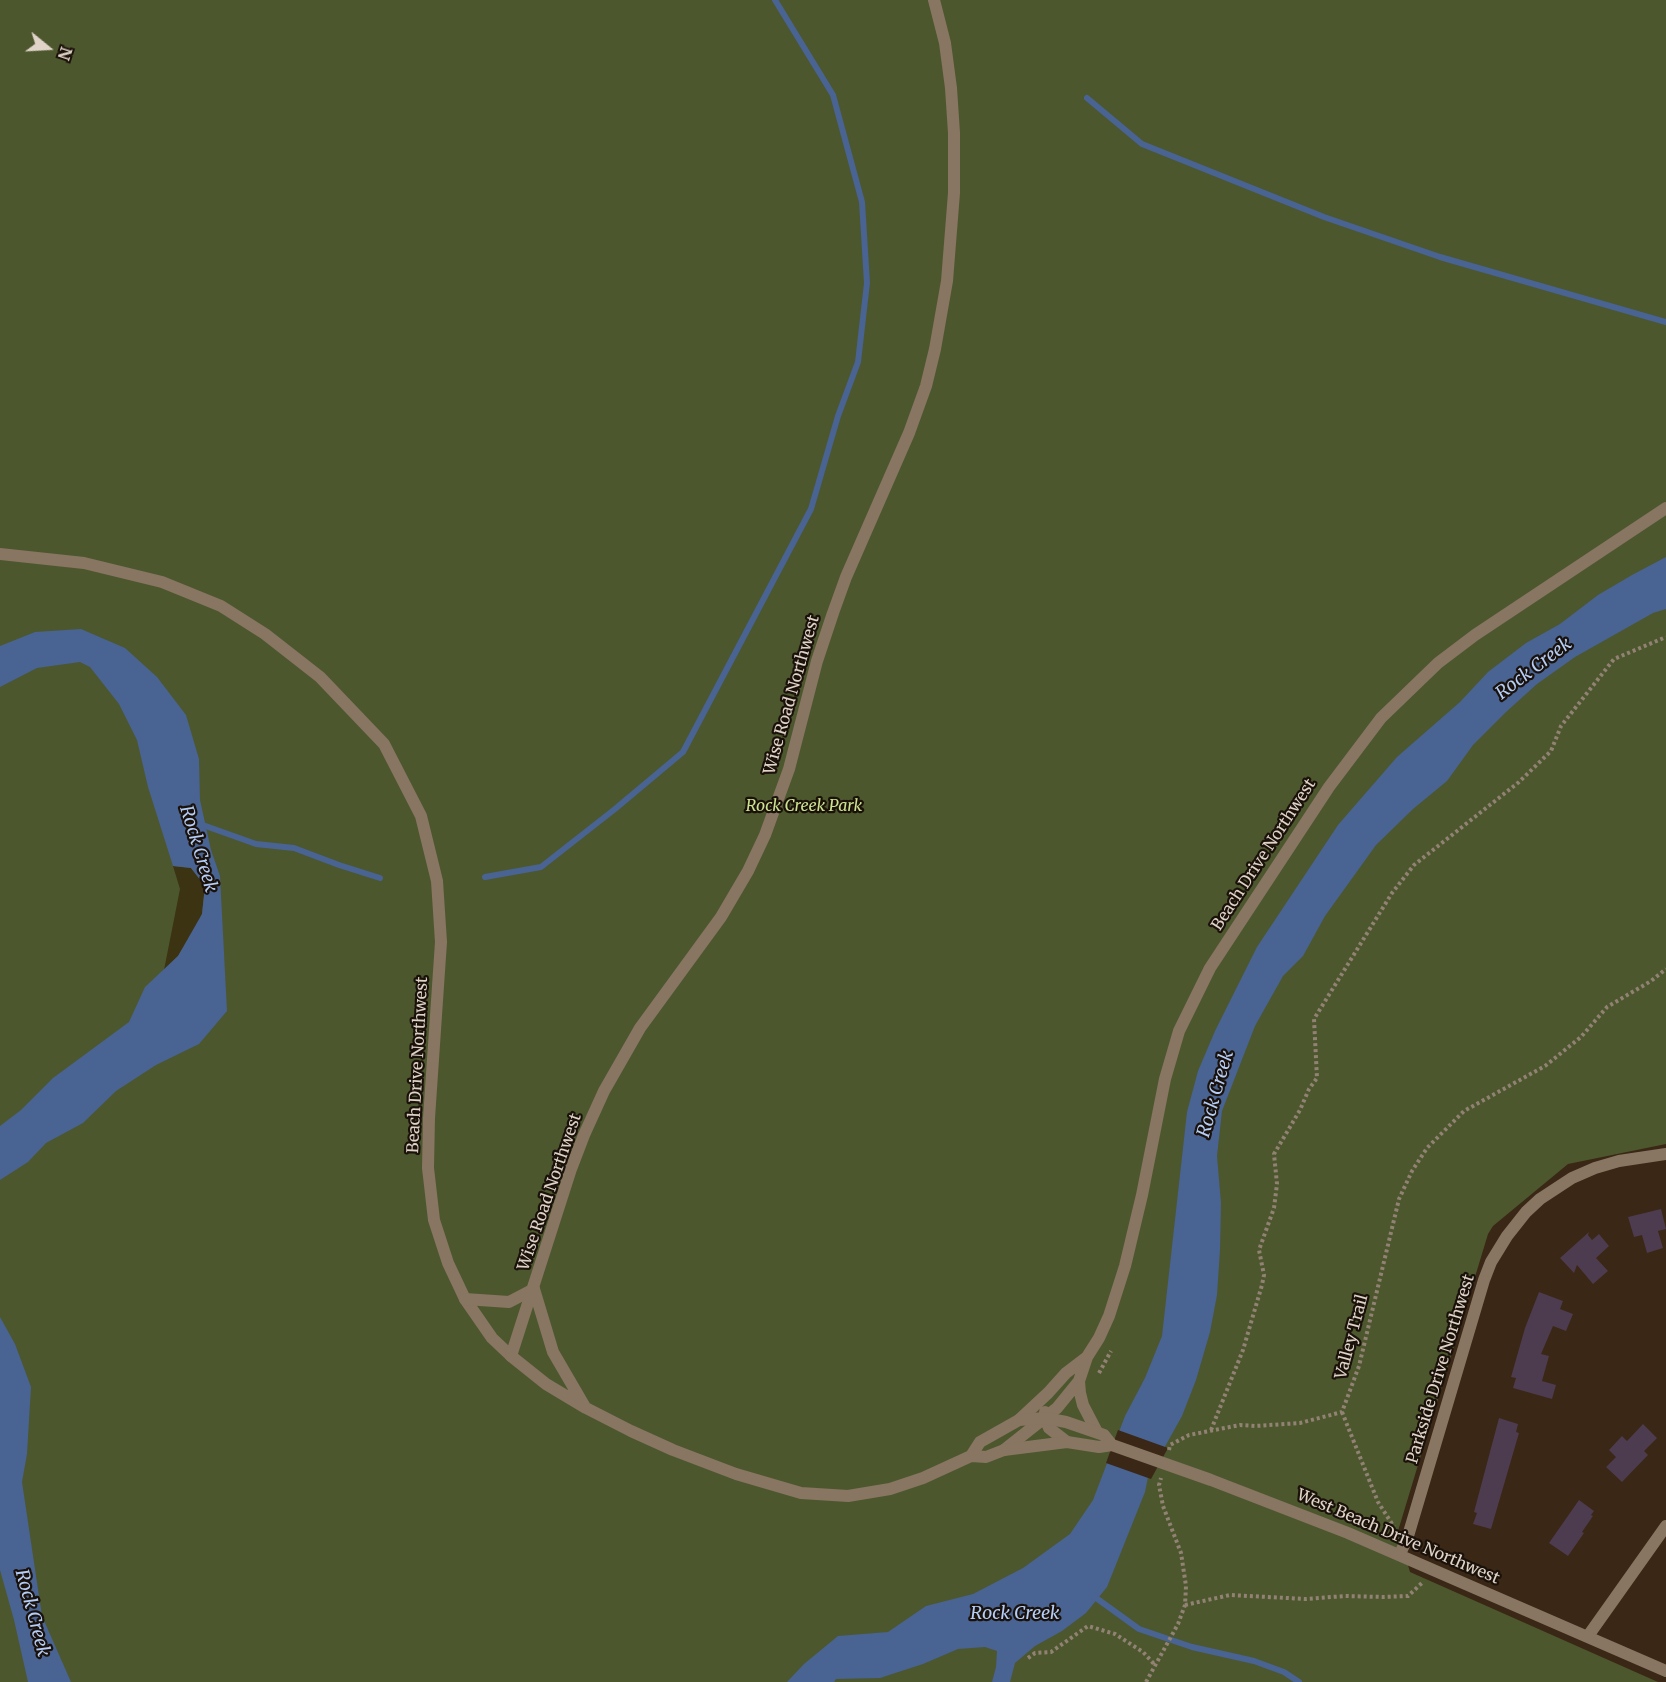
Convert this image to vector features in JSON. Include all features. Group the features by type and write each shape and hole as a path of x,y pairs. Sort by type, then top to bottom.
{"street":[{"name":"Wise Road Northwest","path":"511,1356 573,1163 604,1091 640,1028 721,917 748,871 765,835 789,769 832,613 861,541 909,434 926,386 947,281 954,193 951,88 945,43 934,0"},
{"name":"Beach Drive Northwest","path":"0,554 84,563 162,582 221,606 265,634 320,677 384,744 421,816 437,881 441,942 429,1118 428,1168 434,1220 448,1263 465,1299 492,1338 546,1384 586,1408 673,1450 736,1474 801,1493 848,1496 890,1489 923,1478 970,1456 986,1457 1004,1450 1067,1398 1079,1381 1087,1357 1100,1338 1125,1266 1165,1079 1179,1031 1210,968 1303,824 1381,718 1438,663 1475,635 1666,508"},
{"name":"Parkside Drive Northwest","path":"1400,1554 1408,1536 1477,1300 1491,1262 1507,1236 1540,1199 1572,1178 1619,1161 1666,1154"},
{"path":"465,1299 508,1302 534,1289 553,1352 586,1408"},
{"name":"Beach Drive Northwest","path":"970,1456 980,1442 1019,1419 1066,1373 1087,1357"},
{"path":"1079,1381 1083,1405 1097,1432"},
{"path":"1048,1393 1045,1418 1049,1428 1067,1442"},
{"name":"West Beach Drive Northwest","path":"1019,1419 1045,1418 1097,1432 1104,1435 1112,1445"},
{"name":"West Beach Drive Northwest","path":"1004,1450 1067,1442 1099,1447 1112,1445 1276,1504 1400,1554 1666,1671"},
{"path":"1588,1636 1666,1526"}],"path":[{"path":"1211,1431 1242,1350 1264,1275 1259,1250 1274,1208 1278,1184 1274,1154 1317,1078 1314,1019 1392,893 1414,865 1519,782 1551,752 1562,726 1614,659 1666,637"},
{"name":"Valley Trail","path":"1342,1412 1359,1366 1400,1199 1412,1171 1427,1148 1464,1111 1545,1066 1581,1037 1607,1007 1651,981 1666,969"},
{"path":"1095,1382 1113,1347"},
{"path":"1146,1682 1178,1624 1185,1605 1186,1586 1181,1553 1158,1485 1170,1445 1189,1435 1240,1425 1300,1423 1342,1412 1378,1503 1394,1527"},
{"path":"1185,1605 1230,1595 1306,1599 1345,1596 1408,1596 1435,1569"},
{"path":"1028,1658 1035,1653 1051,1652 1088,1626 1115,1634 1143,1652 1155,1665"}],"green space":[{"name":"Rock Creek Park","path":"0,0 1666,0 1666,1144 1568,1164 1493,1226 1488,1234 1398,1531 1410,1572 1658,1682 0,1682"}],"sand":[{"path":"173,866 191,868 205,886 202,914 196,927 178,956 164,970 180,889"}],"water":[{"name":"Rock Creek","path":"1666,557 1666,609 1653,613 1575,657 1537,684 1473,745 1447,781 1413,809 1376,845 1325,916 1303,956 1283,976 1255,1026 1222,1111 1217,1156 1221,1203 1220,1250 1217,1295 1210,1332 1196,1380 1182,1416 1148,1477 1145,1492 1107,1587 1086,1613 1062,1631 1035,1646 1015,1663 1010,1682 992,1682 997,1651 985,1647 958,1649 923,1664 880,1678 836,1679 834,1682 787,1682 804,1664 838,1636 888,1632 926,1606 973,1594 1023,1568 1070,1534 1093,1500 1125,1416 1145,1378 1162,1336 1187,1112 1198,1071 1215,1031 1257,947 1338,825 1397,757 1460,702 1488,672 1526,643 1560,624 1598,595"},
{"name":"Rock Creek","path":"81,629 125,648 157,677 186,715 199,759 200,800 211,850 220,876 227,1011 199,1044 156,1065 116,1091 83,1123 46,1143 28,1162 0,1180 0,1126 21,1110 53,1078 129,1022 145,987 178,956 202,914 205,886 191,868 173,866 148,787 137,740 119,704 90,667 80,662 37,668 0,687 0,646 35,632"},
{"name":"Rock Creek","path":"0,1317 15,1344 31,1387 27,1454 22,1482 42,1616 71,1682 28,1682 0,1570"}],"pier":[{"path":"1118,1430 1168,1448 1151,1479 1106,1463"}],"building":[{"path":"1661,1209 1666,1229 1658,1231 1663,1248 1647,1253 1642,1235 1634,1237 1628,1217"},
{"path":"1589,1232 1588,1235 1592,1240 1599,1234 1609,1246 1596,1258 1608,1271 1593,1284 1577,1265 1574,1273 1560,1258"},
{"path":"1539,1292 1563,1301 1560,1309 1573,1314 1566,1331 1553,1326 1541,1354 1549,1356 1542,1381 1556,1385 1552,1399 1513,1388 1516,1378 1511,1377 1525,1328"},
{"path":"1499,1418 1518,1424 1516,1432 1519,1433 1491,1529 1473,1524 1477,1513 1474,1512"},
{"path":"1643,1424 1657,1438 1644,1451 1648,1455 1622,1482 1606,1467 1616,1457 1609,1450 1622,1436 1627,1441"},
{"path":"1579,1500 1594,1511 1582,1532 1584,1533 1568,1556 1549,1543"}],"waterway":[{"path":"485,877 541,867 683,752 811,509 838,416 858,362 867,283 862,202 833,95 775,0"},
{"path":"1087,98 1142,144 1324,217 1440,257 1666,322"},
{"path":"200,824 256,844 294,848 380,878"},
{"path":"1092,1595 1139,1629 1192,1647 1254,1661 1284,1672 1299,1682"}]}
